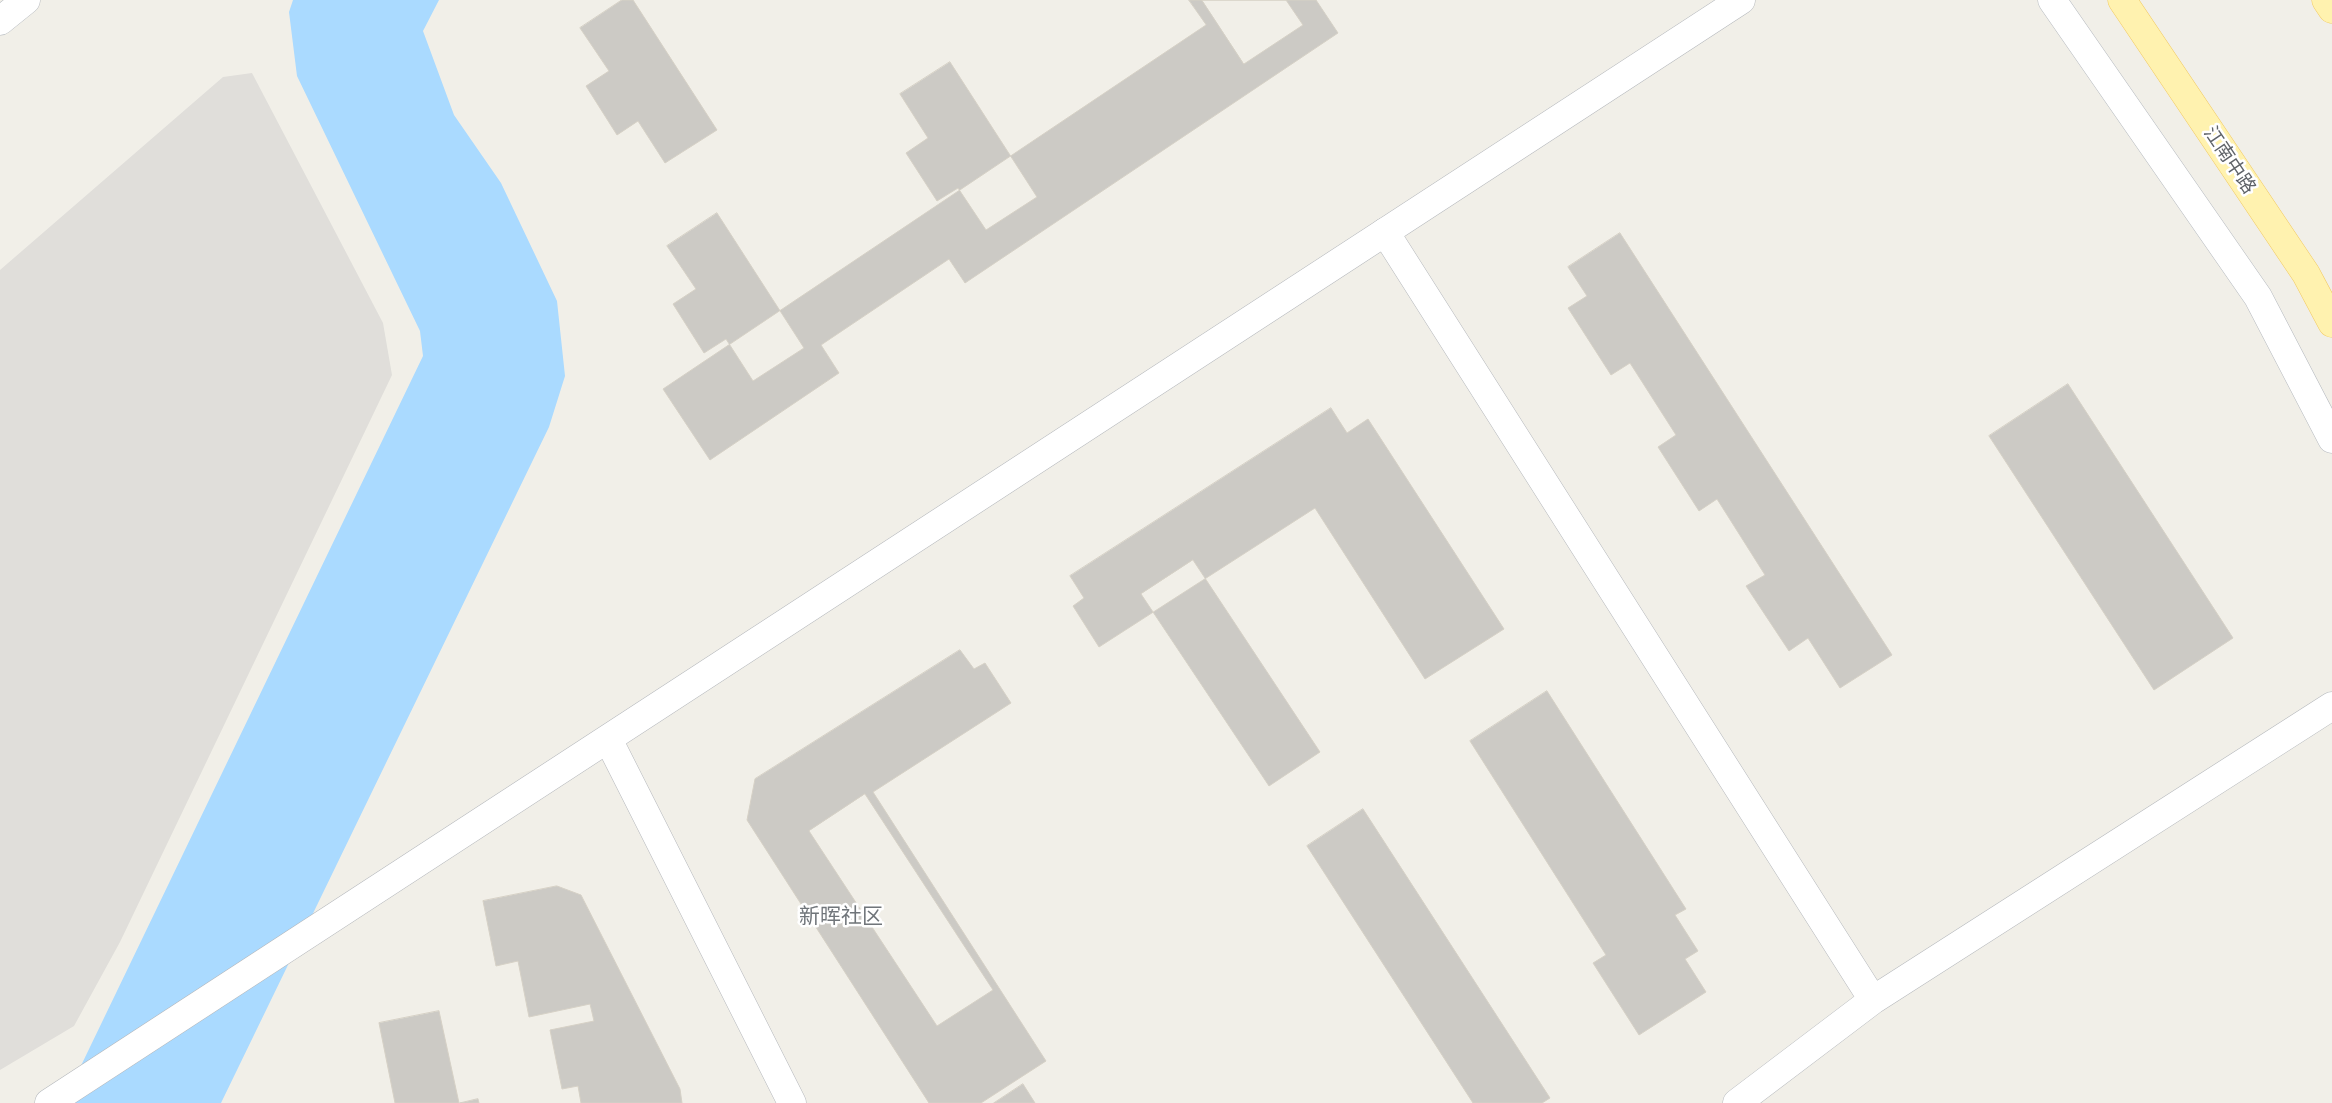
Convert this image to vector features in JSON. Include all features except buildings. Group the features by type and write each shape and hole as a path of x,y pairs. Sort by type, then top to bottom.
{"main road":[{"name":"江南中路","path":"2122,0 2306,274 2332,323"},
{"path":"2326,0 2332,9"}],"street":[{"path":"0,21 26,0"},
{"path":"49,1103 1741,0"},
{"path":"2052,0 2258,297 2332,439"},
{"path":"1385,232 1873,1000"},
{"path":"1737,1103 1873,1000 2332,706"},
{"path":"608,739 792,1103"}],"shaded area":[{"path":"252,73 383,323 392,375 120,942 74,1026 0,1070 0,270 223,77"}],"water":[{"path":"293,0 439,0 423,31 454,115 501,183 557,301 565,376 549,427 221,1103 63,1103 423,356 420,331 297,76 289,12"}],"district":[{"name":"新晖社区","path":"841,916"}]}
